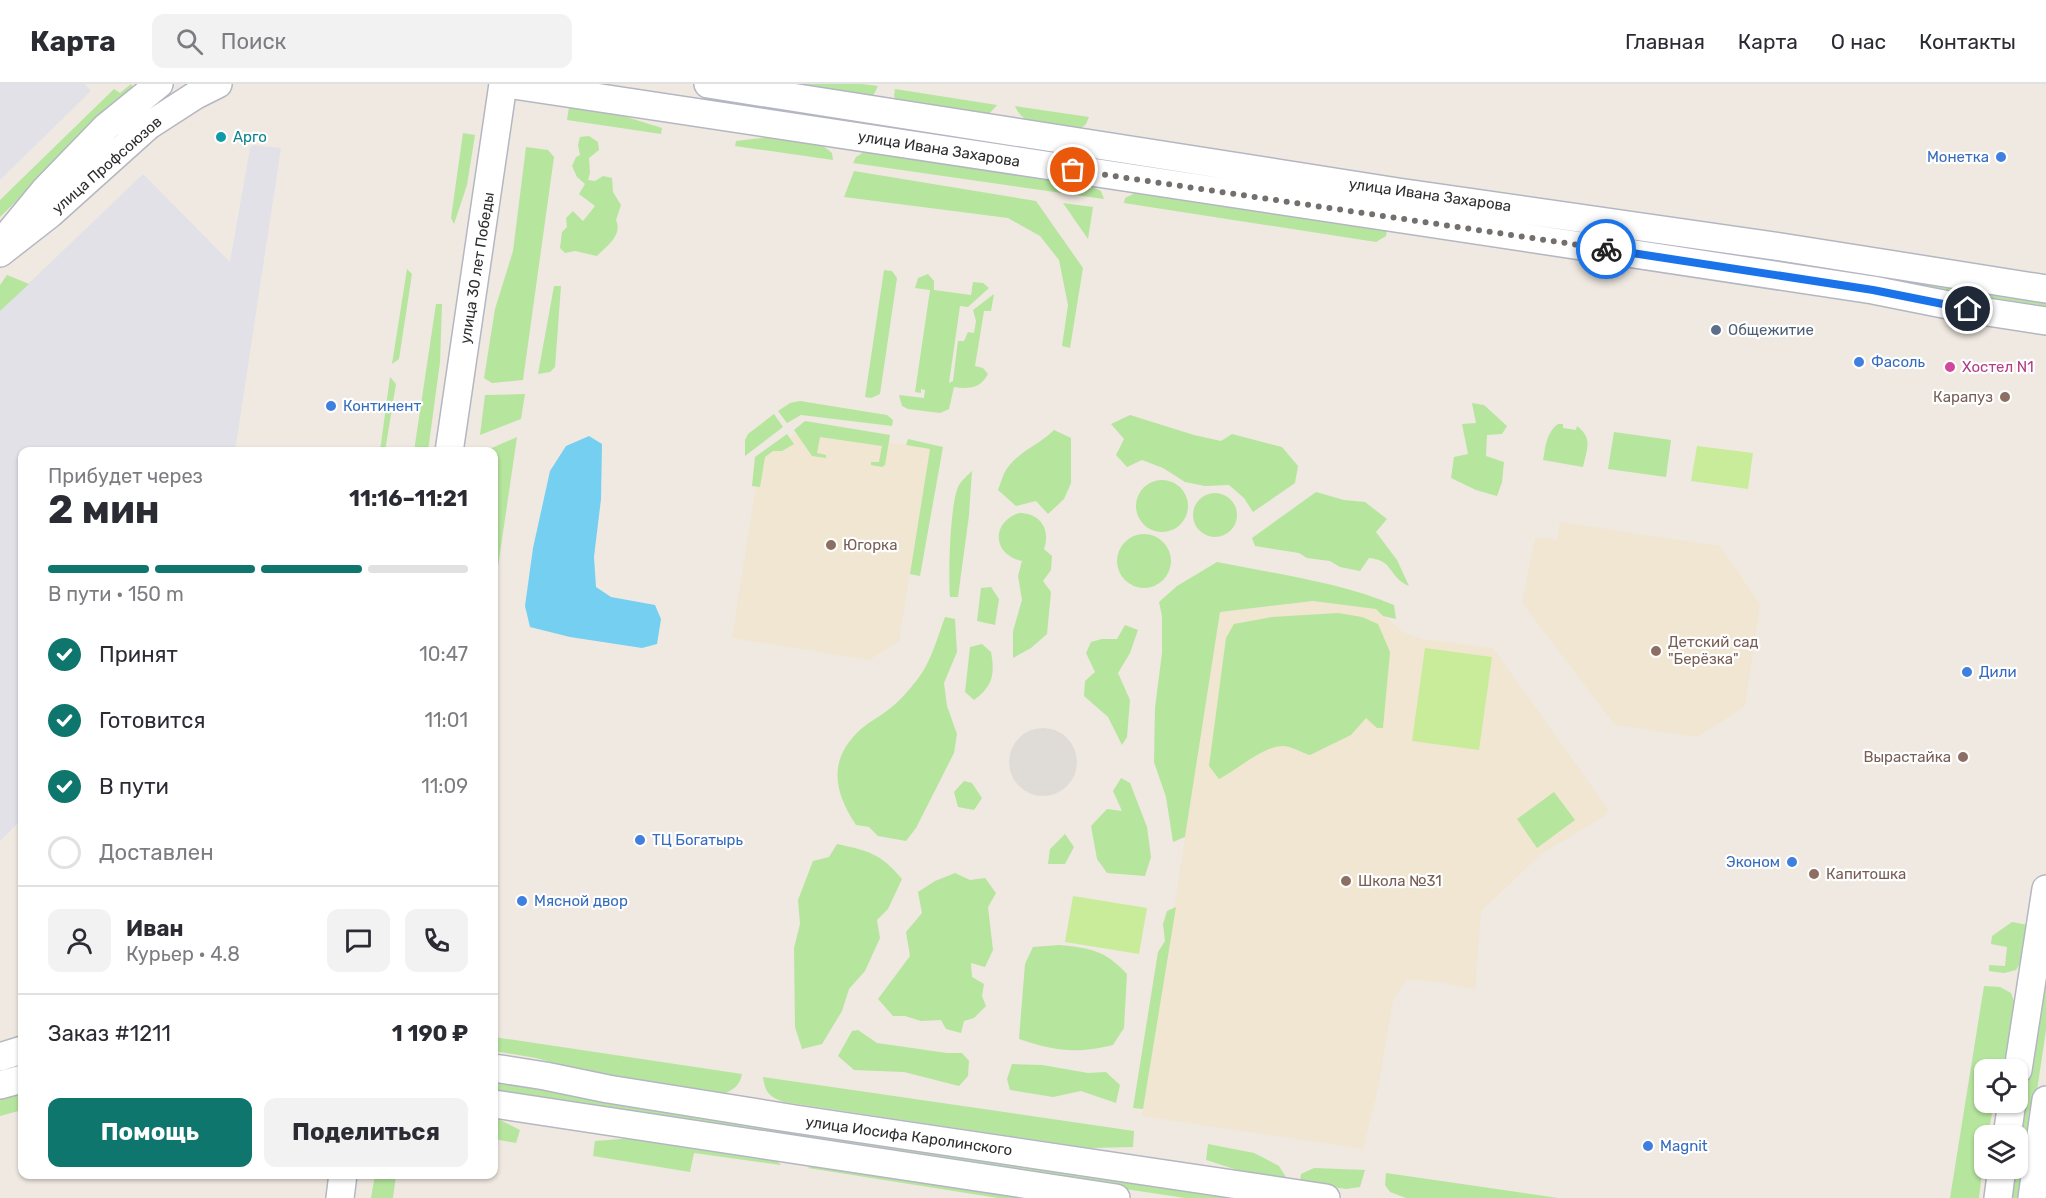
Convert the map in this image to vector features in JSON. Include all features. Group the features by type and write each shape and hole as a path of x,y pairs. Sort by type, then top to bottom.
{"main road":[{"name":"улица Профсоюзов","path":"0,244 44,191 106,127 159,84"},
{"name":"улица Профсоюзов","path":"0,253 50,214 148,126 196,95 218,84"},
{"name":"улица 30 лет Победы","path":"450,447 503,84"},
{"name":"улица Ивана Захарова","path":"508,84 1873,290 1968,309 2046,321"},
{"name":"улица Ивана Захарова","path":"708,84 1398,192 1758,243 2046,289"},
{"path":"2020,1059 2046,889"},
{"path":"0,1057 18,1051"},
{"name":"улица Иосифа Каролинского","path":"498,1069 795,1119 1326,1198"},
{"path":"0,1085 18,1080"},
{"path":"2032,1198 2046,1100"},
{"name":"улица Иосифа Каролинского","path":"498,1105 1116,1198"},
{"path":"340,1198 342,1179"},
{"path":"1998,1198 2001,1179"}],"shaded area":[{"path":"0,84 85,84 91,91 0,180"},
{"path":"253,145 281,148 236,447 18,447 18,823 0,841 0,311 143,174 230,262 250,148"},
{"name":"Югорка","path":"802,429 930,449 899,641 869,660 732,638 760,460"},
{"name":"Детский сад \"Берёзка\"","path":"1560,522 1720,546 1760,604 1745,706 1698,737 1615,725 1522,603 1535,537 1557,540"},
{"name":"Школа №31","path":"1313,601 1376,609 1403,632 1422,639 1493,648 1608,809 1606,815 1541,854 1481,911 1475,989 1407,979 1393,1000 1378,1088 1363,1149 1142,1116 1220,612"},
{"path":"1036,728 1050,728 1062,733 1072,743 1077,762 1072,781 1062,791 1050,796 1036,796 1024,791 1014,781 1009,769 1009,755 1014,743 1024,733"}],"green space":[{"path":"131,84 133,87 0,217 0,200 114,89 120,93"},
{"path":"769,84 878,86 873,96 865,100"},
{"path":"895,89 997,105 989,114 896,101"},
{"path":"1015,106 1089,117 1086,124 1079,130 1043,126 1019,114"},
{"path":"569,107 620,115 662,128 661,134 567,120"},
{"path":"463,133 475,135 467,185 454,224 451,218"},
{"path":"589,136 598,142 599,150 589,158 588,180 595,181 603,176 612,178 613,192 621,205 616,220 618,225 616,235 597,256 575,251 565,253 560,248 562,232 567,227 566,218 573,211 583,221 595,206 579,194 585,184 577,177 572,166 576,157 580,155 578,145 580,137"},
{"path":"770,137 822,145 832,153 833,160 735,146 736,141"},
{"path":"526,147 548,150 554,157 523,380 492,383 484,378 495,309 513,251"},
{"path":"864,152 1087,184 1101,191 1104,199 853,163 856,157"},
{"path":"854,171 1036,201 1083,268 1070,348 1062,346 1068,305 1059,260 1040,236 1008,218 844,197"},
{"path":"1139,191 1387,229 1386,236 1376,242 1124,203 1125,198"},
{"path":"1063,203 1093,207 1088,239"},
{"path":"1408,203 2046,299 2046,306 1407,209"},
{"path":"407,269 412,274 399,359 392,364"},
{"path":"884,270 892,271 897,278 880,394 871,398 865,397"},
{"path":"928,274 934,281 934,290 971,295 973,282 983,283 989,288 968,307 960,306 949,383 953,381 958,341 964,341 968,332 974,333 976,321 973,310 994,294 991,311 984,311 975,366 983,368 988,374 981,383 974,387 954,387 949,409 940,413 908,409 902,406 899,395 924,398 925,390 921,389 921,393 915,392 930,290 915,288 918,278"},
{"path":"7,275 29,284 0,311 0,285"},
{"path":"554,286 561,286 555,367 550,372 538,374"},
{"path":"436,304 442,304 440,362 429,447 415,447"},
{"path":"390,377 396,384 386,447 381,447"},
{"path":"525,394 521,419 480,435 485,395"},
{"path":"800,401 887,415 893,420 892,426 801,415 787,423 778,411 790,403"},
{"path":"1472,403 1484,405 1507,426 1502,434 1487,435 1486,456 1504,462 1502,482 1497,496 1476,490 1451,478 1454,457 1468,454 1462,424 1476,423"},
{"path":"774,414 783,427 745,456 745,440 748,434"},
{"path":"1130,415 1221,441 1232,434 1282,447 1298,466 1295,483 1253,512 1244,498 1229,485 1205,486 1185,482 1163,468 1142,460 1127,467 1116,455 1124,439 1111,424"},
{"path":"805,421 890,435 885,465 882,467 871,465 871,462 879,462 882,446 820,437 817,453 826,455 826,458 812,456 794,430"},
{"path":"1558,424 1563,424 1563,428 1576,430 1577,426 1585,435 1588,444 1583,467 1543,460 1549,436"},
{"path":"1054,430 1071,438 1071,483 1064,499 1048,514 1036,501 1016,506 998,490 1005,472 1018,456"},
{"path":"1614,432 1671,440 1666,477 1608,469"},
{"path":"787,434 794,444 782,451 773,451 765,457 760,487 752,486 755,457"},
{"path":"517,437 498,567 498,447 494,447"},
{"path":"908,439 943,447 920,576 910,574 930,449 906,445"},
{"path":"1697,446 1753,453 1748,489 1691,481"},
{"path":"972,471 969,515 958,597 950,597 949,573 956,494 963,479"},
{"path":"1157,480 1167,480 1176,484 1184,492 1188,506 1184,520 1176,528 1167,532 1157,532 1148,528 1140,520 1136,511 1136,501 1140,492 1148,484"},
{"path":"1316,492 1344,500 1365,502 1387,519 1376,532 1397,560 1409,586 1397,578 1387,565 1377,559 1369,558 1360,571 1340,567 1330,561 1307,558 1299,553 1255,546 1252,538"},
{"path":"1215,493 1230,500 1237,515 1230,530 1215,537 1200,530 1193,515 1200,500"},
{"path":"1019,513 1038,519 1045,529 1044,549 1052,556 1051,570 1043,581 1051,592 1047,634 1031,648 1013,658 1013,631 1022,600 1018,576 1022,561 1012,558 1005,552 999,538 1003,524"},
{"path":"1144,534 1154,536 1163,542 1169,551 1171,561 1169,571 1163,580 1154,586 1144,588 1134,586 1125,580 1119,571 1117,561 1119,551 1125,542 1134,536"},
{"path":"1217,562 1307,579 1373,597 1394,605 1396,619 1383,616 1376,609 1313,601 1220,612 1185,837 1173,842 1166,797 1154,762 1155,708 1162,653 1162,616 1159,602 1177,586"},
{"path":"991,587 999,599 995,625 977,621 981,588"},
{"path":"1338,613 1362,617 1378,624 1390,652 1383,728 1377,728 1366,718 1351,735 1310,755 1286,746 1275,747 1259,754 1219,779 1209,766 1226,638 1234,624 1272,617"},
{"path":"945,617 955,619 957,652 944,683 947,706 957,734 954,753 916,828 906,841 878,836 869,827 856,825 848,812 839,787 837,775 839,763 850,740 864,726 896,704 917,680 930,658"},
{"path":"1125,625 1138,630 1130,653 1118,673 1130,700 1127,737 1122,745 1108,717 1084,696 1085,681 1095,672 1086,653 1091,642 1117,639"},
{"path":"982,644 991,652 993,667 989,684 974,700 965,692 970,647"},
{"path":"1425,648 1492,657 1479,750 1412,741"},
{"path":"1121,778 1130,783 1147,827 1151,857 1145,876 1107,873 1097,859 1091,826 1107,809 1122,811 1113,791"},
{"path":"964,781 972,783 982,798 974,810 958,807 954,792"},
{"path":"1554,792 1575,820 1537,848 1517,819"},
{"path":"1065,834 1074,847 1065,864 1048,864 1050,849"},
{"path":"837,844 873,854 902,879 888,909 877,920 880,938 865,971 849,989 842,1011 822,1044 802,1049 795,1027 794,948 800,924 798,900 813,861 829,857"},
{"path":"955,873 970,880 985,878 996,893 988,907 993,950 985,967 971,963 972,977 984,984 982,996 986,1006 974,1018 964,1021 961,1033 946,1029 941,1020 921,1021 905,1016 893,1016 878,999 910,956 906,932 922,913 918,892 935,881"},
{"path":"1073,896 1147,908 1139,954 1065,942"},
{"path":"1176,907 1143,1109 1133,1108 1158,952 1165,941 1163,924 1167,911"},
{"path":"2012,922 2028,925 2023,959 2016,970 2004,973 1989,971 1989,965 2005,966 2007,947 1991,944 1992,936"},
{"path":"1059,945 1080,947 1104,955 1127,974 1124,1028 1113,1045 1088,1050 1065,1050 1019,1039 1025,964 1033,947"},
{"path":"2046,948 2046,1030 2028,1151 2028,1125 2021,1125 2022,1113 2028,1113 2028,1073"},
{"path":"1984,986 2000,987 2011,993 2016,1006 2007,1059 1974,1059 1974,1113 1992,1113 1990,1125 1974,1125 1974,1179 1981,1179 1979,1198 1950,1198"},
{"path":"858,1030 877,1043 962,1053 969,1061 968,1076 959,1086 904,1072 854,1070 838,1056 852,1031"},
{"path":"498,1038 742,1074 737,1085 726,1093 597,1075 536,1058 498,1052"},
{"path":"1012,1064 1042,1065 1088,1073 1106,1072 1120,1085 1116,1103 1081,1091 1053,1097 1010,1090 1007,1079"},
{"path":"763,1077 1134,1131 1133,1147 1090,1148 784,1102 769,1093"},
{"path":"498,1084 1254,1198 1185,1198 498,1095"},
{"path":"18,1091 18,1111 0,1116 0,1096"},
{"path":"498,1119 520,1130 516,1143 498,1140"},
{"path":"633,1138 776,1160 781,1165 694,1153 690,1172 593,1156 595,1141"},
{"path":"1208,1144 1254,1153 1279,1166 1287,1179 1250,1174 1206,1160"},
{"path":"816,1163 1036,1198 998,1198 808,1168"},
{"path":"1314,1168 1365,1170 1360,1187 1346,1189 1300,1182 1301,1174"},
{"path":"1386,1173 1558,1198 1406,1198 1390,1192 1385,1185"},
{"path":"374,1179 395,1179 393,1198 371,1198"},
{"path":"2013,1179 2024,1179 2021,1198 2010,1198"}],"water":[{"path":"589,436 602,444 601,499 594,557 596,587 611,597 655,605 661,619 657,644 642,648 570,637 530,627 525,606 533,548 550,471 566,446"}],"way so far":[{"path":"1073,170 1606,249"}],"place":[{"name":"Арго","path":"221,137"},
{"name":"Монетка","path":"2001,157"},
{"name":"Общежитие","path":"1716,330"},
{"name":"Фасоль","path":"1859,362"},
{"name":"Хостел N1","path":"1950,367"},
{"name":"Карапуз","path":"2005,397"},
{"name":"Континент","path":"331,406"},
{"name":"Югорка","path":"831,545"},
{"name":"Детский сад \"Берёзка\"","path":"1656,651"},
{"name":"Дили","path":"1967,672"},
{"name":"Вырастайка","path":"1963,757"},
{"name":"ТЦ Богатырь","path":"640,840"},
{"name":"Эконом","path":"1792,862"},
{"name":"Капитошка","path":"1814,874"},
{"name":"Школа №31","path":"1346,881"},
{"name":"Мясной двор","path":"522,901"},
{"name":"Magnit","path":"1648,1146"}],"route":[{"path":"1606,249 1873,290 1968,309"}]}
